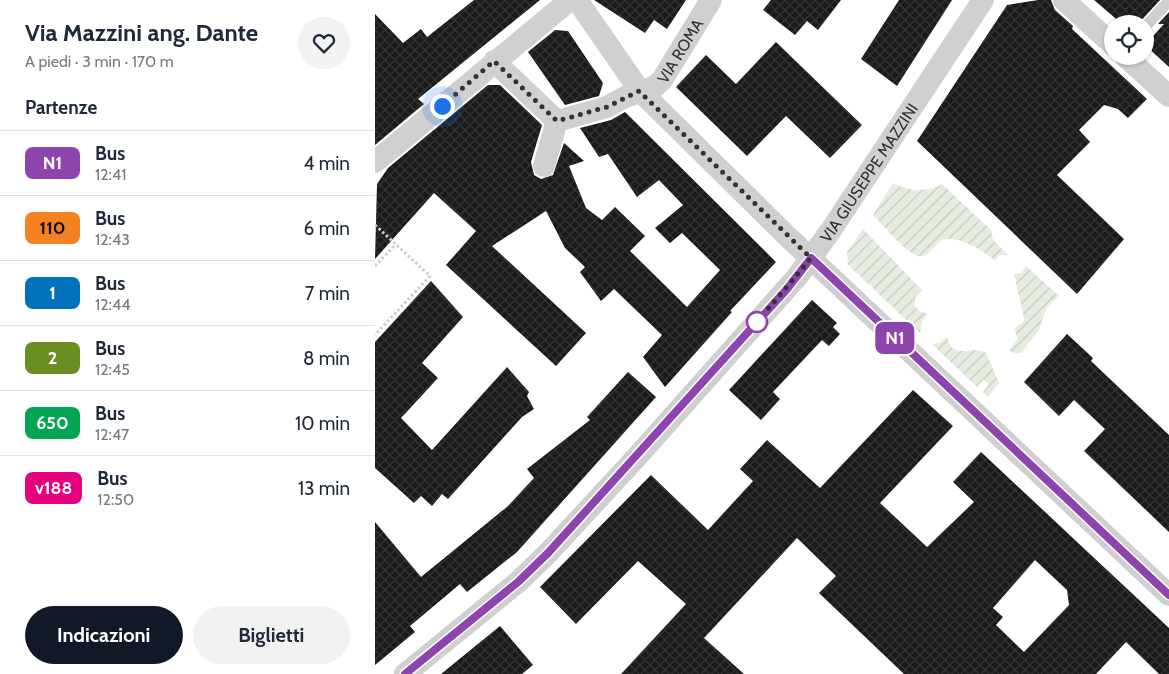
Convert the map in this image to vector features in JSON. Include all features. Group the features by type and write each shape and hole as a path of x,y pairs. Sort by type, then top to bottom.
{"street":[{"path":"375,162 494,61 570,0"},
{"path":"577,0 639,91 811,258 1169,595"},
{"name":"VIA ROMA","path":"557,121 607,107 639,91 654,87 662,80 711,0"},
{"name":"VIA GIUSEPPE MAZZINI","path":"405,674 518,582 548,553 787,289 811,258 983,0"},
{"path":"1063,0 1104,37"},
{"path":"494,61 557,121 544,166"},
{"path":"1135,65 1169,96"}],"lane":[{"path":"1154,17 1169,1"}],"path":[{"path":"375,225 430,276 375,335"},
{"path":"375,266 396,244"}],"shaded area":[{"path":"893,183 917,190 930,189 942,184 991,230 993,240 1008,255 999,255 995,261 971,245 955,239 943,240 926,255 918,256 913,254 901,245 873,215"},
{"path":"863,229 922,290 916,296 914,305 919,311 928,314 922,321 920,333 848,265 847,252"},
{"path":"1026,266 1059,296 1046,309 1039,330 1021,353 1014,353 1009,350 1018,339 1014,329 1023,322 1024,318 1014,274 1021,273"},
{"path":"947,336 953,349 958,351 975,350 986,353 999,383 988,397 983,392 989,384 983,380 977,387 932,344 940,343"}],"building":[{"path":"474,0 540,0 418,99 424,104 375,145 375,14 403,43 421,29 427,37"},
{"path":"594,0 686,0 667,29 654,20 645,33"},
{"path":"771,0 841,0 818,30 807,21 795,35 763,10"},
{"path":"899,0 952,0 897,86 861,59"},
{"path":"1051,0 1055,10 1073,26 1072,29 1104,59 1104,65 1111,65 1147,99 1128,118 1118,109 1104,105 1079,130 1090,142 1057,175 1124,239 1077,294 917,141 1007,5"},
{"path":"1094,0 1160,0 1146,15 1112,15"},
{"path":"1169,12 1169,67 1154,53 1154,35 1164,24 1158,24"},
{"path":"555,30 568,31 603,83 599,96 565,105 528,52"},
{"path":"776,42 862,125 830,158 786,116 747,156 676,87 706,55 736,84"},
{"path":"488,85 500,85 542,125 531,162 534,175 541,179 553,175 564,143 584,161 569,166 586,208 602,220 615,207 645,236 630,251 687,307 720,270 682,233 670,243 655,228 683,205 659,180 637,197 608,154 599,157 580,128 611,120 625,112 776,262 730,311 732,312 665,387 643,357 662,335 614,289 601,301 580,272 585,267 565,248 546,211 492,246 586,333 556,366 446,265 476,231 434,193 375,259 377,184 388,168"},
{"path":"431,281 463,317 422,363 438,378 401,418 432,450 507,367 529,392 527,396 534,409 522,417 448,499 442,494 432,506 421,496 414,503 375,468 375,342"},
{"path":"812,300 837,323 833,327 840,334 829,346 822,340 773,392 780,399 761,420 729,390"},
{"path":"1067,334 1093,358 1091,361 1169,435 1169,532 1084,451 1105,429 1074,400 1059,416 1024,382"},
{"path":"628,372 656,397 517,552 467,592 460,584 410,626 415,632 375,665 375,522 421,577 508,506 534,478 527,469 590,420 587,417"},
{"path":"913,390 953,426 880,503 927,547 974,502 953,482 981,452 1169,628 1169,674 1159,674 1126,642 1096,674 904,674 819,593 836,576 797,538 704,638 744,674 621,674 686,604 638,561 576,624 540,587 651,475 708,530 753,481 740,469 767,440 820,488","holes":["1035,560 1067,590 1069,605 1024,652 996,625 1003,617 993,608"]},
{"path":"500,626 533,665 522,674 441,674"}],"bus line":[{"name":"N1","path":"405,674 518,582 548,553 787,289 811,258 1169,595"}],"route":[{"path":"442,106 494,61 557,121 607,107 639,91 811,258 787,289 757,322"}]}
